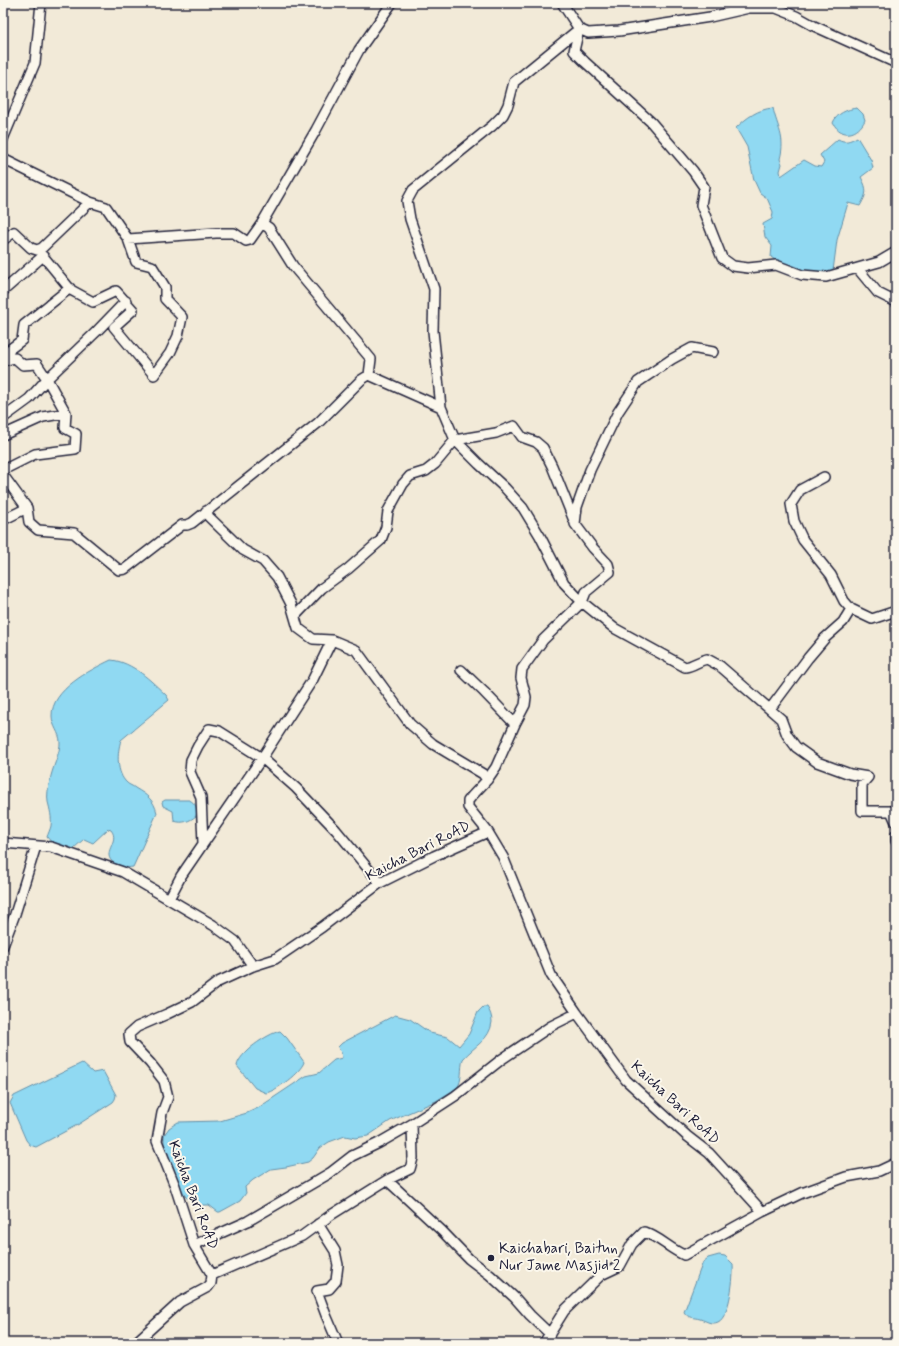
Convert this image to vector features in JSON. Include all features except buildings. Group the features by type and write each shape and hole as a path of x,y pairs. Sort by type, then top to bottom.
{"street":[{"path":"4,135 35,63 42,3"},
{"path":"128,239 216,232 234,233 246,241 250,240 262,223 316,130 359,50 392,3"},
{"path":"562,3 579,29 588,33 619,31 710,17 749,8 776,8 896,63"},
{"path":"579,29 574,51 651,122 704,187 701,205 722,258 732,266 748,268 776,265 802,275 826,277 879,262 896,252"},
{"path":"579,29 514,82 508,105 503,115 492,126 413,190 407,201 410,219 434,289 433,331 441,407 455,440 478,464 505,488 523,508 540,536 564,583 582,602 614,628 685,667 707,659 720,666 781,719 787,736 796,748 817,762 850,774 868,777 862,784 862,811 891,811 896,822"},
{"path":"3,159 90,202 106,207 128,239 136,262 152,266 165,287 165,298 182,318 178,336 170,352 154,375 114,327 133,310 116,291 93,302 70,288 43,252 31,248 14,232 3,240"},
{"path":"5,285 43,252 90,202"},
{"path":"3,475 27,508 29,522 38,530 74,532 118,570 124,569 182,525 192,523 318,423 361,380 369,375 372,359 293,266 269,228 262,223"},
{"path":"858,269 878,293 896,302"},
{"path":"5,360 10,349 22,340 24,325 70,288"},
{"path":"3,418 29,399 47,379 97,332 126,301"},
{"path":"575,524 577,507 590,470 618,412 638,382 672,359 692,348 713,352"},
{"path":"3,470 35,454 74,449 76,434 66,428 66,413 37,364 23,365 15,358 5,360"},
{"path":"369,375 441,407"},
{"path":"3,435 43,417 66,413"},
{"path":"295,616 322,588 348,569 381,540 386,527 388,511 403,484 410,476 426,471 435,464 455,440 496,432 514,426 522,437 536,442 544,448 575,524 593,548 608,564 610,572 586,592 582,602 543,640 522,668 521,678 526,697 525,705 496,768 468,801 468,807 488,832"},
{"path":"824,477 800,490 791,504 794,521 804,540 831,574 844,601 851,609 872,619 896,611"},
{"path":"3,520 27,508"},
{"path":"206,511 209,517 243,550 263,561 277,577 291,604 298,628 313,639 332,640 356,650 410,724 433,744 483,774 487,780"},
{"path":"770,709 808,658 825,638 843,622 851,609"},
{"path":"169,899 181,876 262,758 313,679 332,640"},
{"path":"461,670 515,724"},
{"path":"203,843 201,797 190,772 191,760 198,746 209,730 220,731 262,758 296,788 336,830 380,883"},
{"name":"Kaicha Bari RoAD","path":"212,1275 194,1245 175,1186 157,1141 162,1113 168,1097 164,1081 150,1063 130,1042 129,1034 136,1027 157,1019 192,1002 218,982 253,966 275,959 380,883 434,856 488,832 503,857 551,975 577,1013 626,1080 687,1136 709,1153 762,1212"},
{"path":"896,835 896,841"},
{"path":"3,843 51,847 123,872 213,925 235,941 253,966"},
{"path":"3,946 15,914 36,846"},
{"path":"194,1245 248,1221 330,1173 352,1156 379,1143 412,1124 455,1096 502,1059 551,1026 577,1013"},
{"path":"135,1343 180,1302 208,1286 212,1275 302,1236 318,1224 387,1180 410,1169 413,1158 412,1124"},
{"path":"544,1343 564,1311 601,1275 620,1266 632,1244 644,1232 652,1235 684,1256 762,1212 802,1194 846,1177 879,1170 896,1163"},
{"path":"387,1180 469,1259 490,1275 515,1298 550,1334"},
{"path":"318,1224 335,1251 338,1265 336,1281 329,1289 317,1291 338,1343"}],"water":[{"path":"773,108 782,144 780,159 782,164 780,171 781,176 804,160 815,166 821,167 824,162 820,155 838,139 848,141 857,137 871,160 873,168 861,177 865,185 866,192 860,206 848,203 837,240 833,271 830,274 792,268 771,257 772,246 765,237 763,224 772,219 773,212 767,198 760,193 754,180 747,147 736,128 744,121 762,110"},
{"path":"857,108 863,114 865,120 854,132 845,133 837,128 833,123 839,115"},
{"path":"111,660 127,664 134,668 154,684 166,695 169,700 121,740 118,763 123,779 149,798 157,813 133,867 119,866 111,860 109,852 114,839 111,830 108,829 93,843 84,839 73,849 55,844 47,837 51,827 48,789 60,746 60,739 52,720 53,707 65,689 73,682 93,669"},
{"path":"165,800 189,800 196,806 196,816 186,822 174,821 173,811 163,806 162,802"},
{"path":"483,1007 487,1007 491,1014 491,1028 485,1038 463,1059 461,1078 457,1088 436,1101 390,1121 368,1136 355,1138 345,1136 329,1142 320,1148 308,1162 271,1169 253,1180 245,1187 246,1193 240,1201 220,1212 209,1205 202,1205 192,1202 185,1196 178,1182 164,1143 164,1135 169,1128 178,1122 220,1121 258,1108 306,1076 319,1073 334,1060 342,1058 338,1047 342,1043 395,1015 410,1019 430,1033 448,1037 459,1046 469,1034 478,1012"},
{"path":"280,1031 287,1038 304,1062 298,1071 288,1080 276,1089 266,1093 255,1088 237,1066 243,1055 254,1045 268,1036"},
{"path":"82,1063 93,1073 103,1071 116,1095 115,1099 113,1102 79,1124 36,1147 30,1145 26,1140 10,1103 14,1096"},
{"path":"719,1255 725,1256 733,1264 732,1286 726,1312 722,1319 716,1323 689,1317 684,1312 703,1262 708,1258"}],"place":[{"name":"Kaichabari, Baitun Nur Jame Masjid 2","path":"491,1258"}]}
